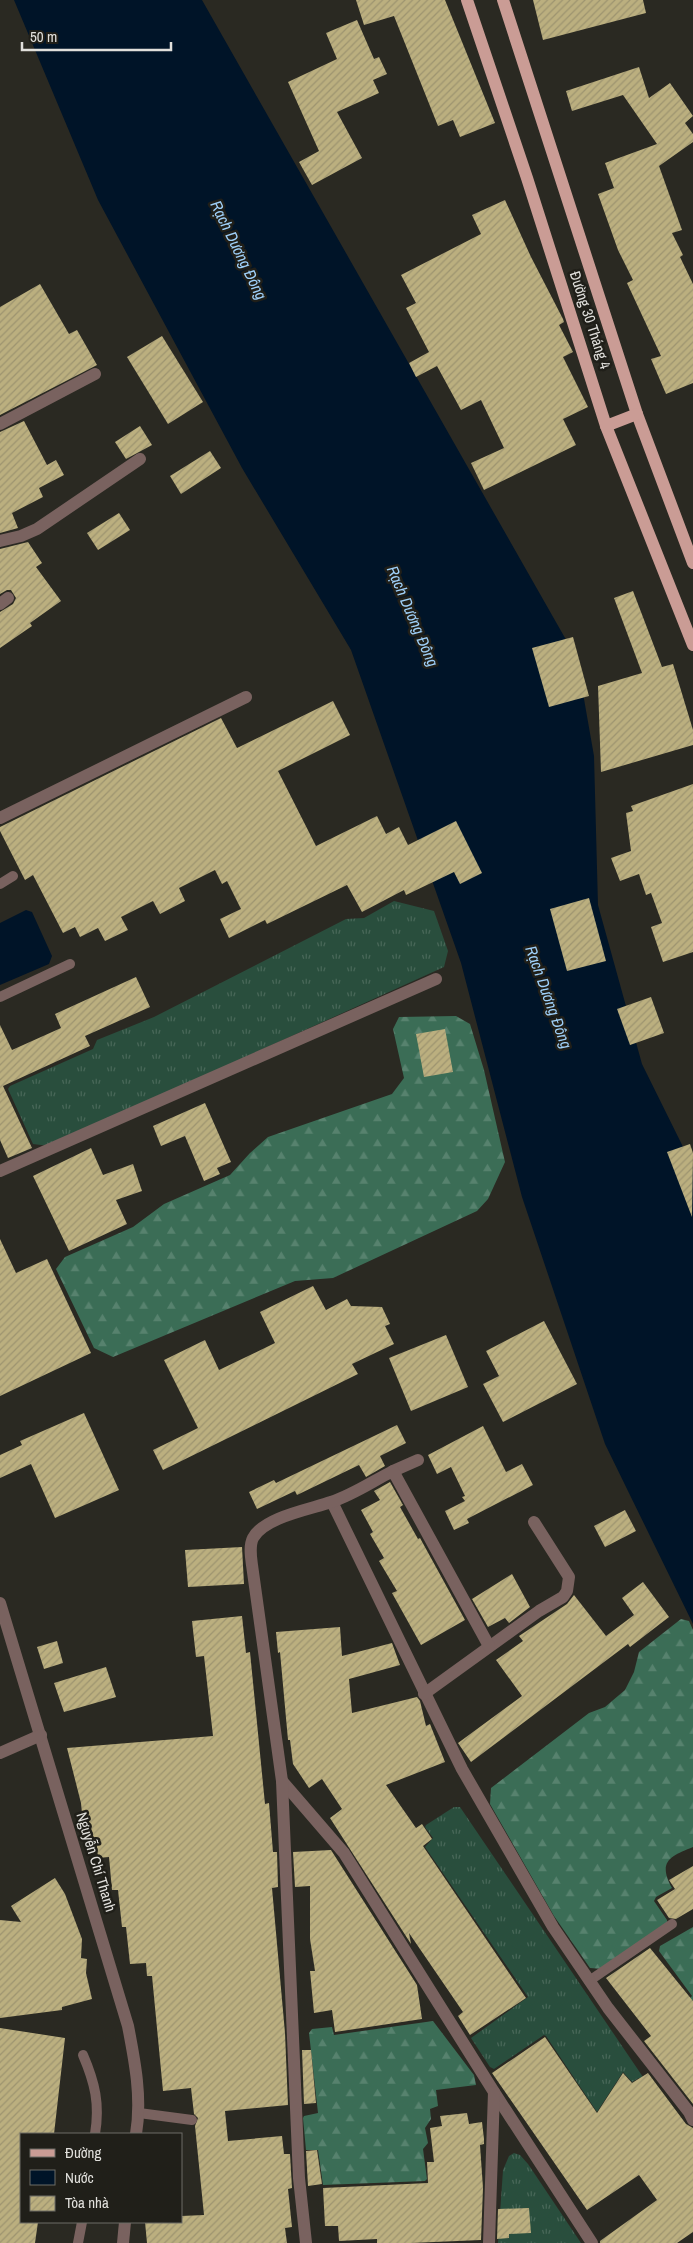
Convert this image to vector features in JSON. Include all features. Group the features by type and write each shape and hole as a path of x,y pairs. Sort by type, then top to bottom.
{"main road":[{"name":"Đường 30 Tháng 4","path":"468,0 606,426 693,645"},
{"name":"Đường 30 Tháng 4","path":"503,0 637,414 693,563"},
{"path":"606,426 637,414"}],"street":[{"path":"0,424 95,374"},
{"path":"0,541 21,536 37,529 140,459"},
{"path":"0,818 246,697"},
{"path":"0,1171 436,979"},
{"path":"306,2243 299,2178 282,1781 251,1548 253,1538 262,1527 303,1509 332,1502 418,1460"},
{"path":"393,1471 489,1646"},
{"path":"332,1502 462,1769 548,1918 608,2008 690,2112 693,2120"},
{"path":"424,1694 539,1611 564,1598 569,1577 534,1522"},
{"name":"Nguyễn Chí Thanh","path":"0,1603 128,2026 136,2069 139,2113 136,2133"},
{"path":"0,1753 41,1735"},
{"path":"282,1781 344,1853 494,2092 592,2243"},
{"path":"490,2243 494,2092"},
{"path":"123,2243 125,2223"}],"lane":[{"path":"0,884 13,876"},
{"path":"0,997 70,964"},
{"path":"590,1981 672,1924"},
{"path":"83,2055 93,2079 98,2112 95,2133"},
{"path":"139,2113 192,2120"},
{"path":"78,2243 82,2223"}],"green space":[{"path":"394,901 434,911 448,951 444,967 49,1146 33,1144 8,1089 10,1086 93,1049 97,1040 154,1017 346,919 364,918"},
{"path":"456,1016 470,1024 484,1070 505,1162 488,1199 477,1211 333,1278 295,1281 113,1357 94,1348 56,1269 65,1257 133,1227 164,1204 230,1175 268,1137 392,1094 404,1078 393,1029 399,1017"},
{"path":"681,1619 689,1621 693,1630 693,1847 678,1853 669,1861 666,1871 672,1888 656,1897 654,1901 667,1920 667,1924 603,1969 590,1968 554,1916 490,1804 491,1788 589,1713 605,1707 625,1690 634,1672 639,1652"},
{"path":"454,1807 460,1807 645,2080 639,2078 632,2082 623,2072 597,2112 546,2036 544,2035 494,2069 490,2067 471,2038 528,1997 425,1847 433,1838 425,1827 426,1825"},
{"path":"693,1927 693,2001 690,1998 692,1996 659,1951 660,1946"},
{"path":"433,2021 474,2075 476,2085 436,2090 438,2106 430,2109 431,2119 425,2128 428,2143 423,2149 427,2179 425,2181 323,2185 318,2150 306,2150 303,2118 304,2116 318,2113 309,2033 312,2029 332,2027 334,2035"},
{"path":"514,2153 520,2155 528,2164 581,2243 498,2243 503,2170 509,2156"}],"water":[{"name":"Rạch Dương Đông","path":"14,0 202,0 577,659 594,756 598,905 642,1064 693,1167 693,1624 605,1444 522,1197 461,963 351,650 242,468 98,200"},
{"path":"26,910 32,912 52,956 49,964 0,985 0,923"}],"building":[{"path":"356,0 445,0 495,123 460,137 453,120 438,126 394,16 364,25"},
{"path":"533,0 643,0 646,13 543,40"},
{"path":"357,20 374,59 379,57 387,74 373,80 379,93 337,112 362,158 312,185 299,162 319,151 288,82 337,59 326,33"},
{"path":"639,67 649,98 670,83 693,116 685,123 693,134 693,142 659,166 682,230 672,233 683,255 680,257 693,284 693,383 666,394 651,359 661,356 627,283 633,280 618,250 598,194 614,188 605,163 657,144 623,95 572,111 566,91"},
{"path":"505,200 531,257 563,319 564,322 559,325 573,352 563,357 588,407 563,419 576,445 484,490 471,463 504,448 481,400 461,410 437,366 416,377 409,363 429,352 406,308 416,303 401,275 481,234 472,215"},
{"path":"40,284 69,334 77,330 97,365 0,415 0,307"},
{"path":"162,336 203,402 168,424 127,357"},
{"path":"24,421 47,465 56,460 64,475 39,488 43,497 12,513 18,528 0,533 0,432"},
{"path":"140,426 152,445 126,459 115,442"},
{"path":"210,451 221,468 181,494 170,476"},
{"path":"119,513 130,530 98,550 87,533"},
{"path":"28,542 42,563 36,567 61,601 30,623 32,626 0,648 0,612 13,604 16,598 11,590 0,594 0,549"},
{"path":"633,591 662,667 673,664 693,730 693,745 601,772 598,686 642,673 614,598"},
{"path":"573,637 589,696 549,707 532,648"},
{"path":"333,701 350,735 278,771 316,846 377,816 386,834 399,827 408,845 456,821 482,873 460,884 454,872 406,895 404,890 362,912 347,885 267,924 265,920 229,938 220,919 241,909 227,881 222,884 215,870 179,888 185,901 160,914 153,901 121,917 128,930 105,941 98,928 80,937 75,927 63,933 33,875 25,880 0,831 0,827 221,718 237,748"},
{"path":"693,784 693,952 663,962 651,927 662,923 651,893 646,895 639,874 620,881 611,858 631,851 626,813 633,811 631,806"},
{"path":"589,898 606,961 567,971 550,909"},
{"path":"136,977 150,1007 85,1036 90,1046 3,1086 32,1148 8,1158 0,1140 0,1025 12,1050 61,1028 55,1014"},
{"path":"651,997 664,1033 630,1045 617,1009"},
{"path":"445,1029 453,1072 424,1077 416,1034"},
{"path":"205,1103 231,1162 217,1168 220,1174 204,1181 185,1136 161,1146 153,1126"},
{"path":"690,1144 693,1153 692,1217 667,1152"},
{"path":"91,1148 103,1175 133,1164 142,1191 116,1200 127,1224 69,1251 33,1176"},
{"path":"0,1239 16,1273 47,1259 91,1353 0,1396"},
{"path":"313,1286 326,1310 347,1299 351,1306 382,1307 390,1324 385,1326 394,1344 352,1364 358,1374 163,1470 153,1450 198,1428 164,1360 205,1340 219,1370 275,1343 260,1312"},
{"path":"544,1321 577,1384 503,1422 483,1384 499,1376 486,1351"},
{"path":"446,1335 468,1387 411,1411 389,1358"},
{"path":"84,1413 119,1490 55,1518 31,1464 0,1478 0,1455 22,1445 20,1441"},
{"path":"397,1425 406,1443 380,1456 385,1466 366,1477 359,1465 297,1495 295,1491 257,1509 249,1492 274,1480 276,1483"},
{"path":"483,1426 506,1472 522,1464 533,1485 467,1519 469,1523 454,1530 445,1511 465,1501 462,1497 465,1496 451,1467 437,1474 428,1455"},
{"path":"390,1482 403,1505 400,1507 418,1539 420,1538 465,1620 421,1645 392,1593 397,1591 379,1561 384,1558 370,1534 373,1532 361,1510 380,1500 374,1491"},
{"path":"625,1510 636,1531 605,1547 594,1526"},
{"path":"242,1547 244,1584 188,1587 185,1550"},
{"path":"512,1574 530,1607 509,1623 505,1618 488,1627 472,1599"},
{"path":"643,1582 669,1617 630,1647 628,1644 471,1762 458,1743 522,1696 496,1660 523,1641 519,1636 567,1604 574,1595 606,1636 634,1615 622,1598"},
{"path":"242,1616 246,1653 250,1652 265,1804 269,1803 273,1852 277,1852 278,1887 272,1888 285,2033 288,2105 225,2111 228,2141 282,2136 284,2154 290,2154 292,2188 288,2189 292,2227 285,2228 287,2243 147,2243 145,2223 182,2223 182,2216 204,2215 195,2126 198,2118 194,2114 191,2088 163,2091 152,1976 147,1976 146,1963 130,1964 126,1927 122,1927 118,1890 112,1890 109,1857 98,1858 96,1837 89,1838 87,1823 83,1824 81,1803 67,1748 213,1736 204,1656 196,1657 192,1621"},
{"path":"340,1627 342,1656 392,1643 400,1665 349,1679 352,1713 417,1697 420,1701 426,1726 430,1724 445,1762 386,1785 416,1828 422,1824 432,1839 423,1846 526,1998 470,2035 458,2016 463,2012 409,1933 411,1944 330,1818 342,1809 322,1779 309,1788 293,1764 290,1740 288,1740 280,1652 278,1653 276,1632"},
{"path":"57,1641 63,1663 44,1669 37,1647"},
{"path":"106,1667 116,1697 64,1712 54,1683"},
{"path":"331,1850 417,1985 422,2019 335,2032 332,2010 314,2013 310,1971 315,1971 310,1939 310,1886 295,1887 293,1852"},
{"path":"693,1866 693,1909 676,1919 669,1918 657,1900 675,1889 669,1880"},
{"path":"55,1878 65,1894 82,1939 81,1958 87,1959 86,1973 92,1999 62,2007 62,2010 0,2018 0,1920 21,1922 11,1906"},
{"path":"650,1948 693,2001 693,2104 644,2041 651,2036 606,1978"},
{"path":"0,2028 65,2038 54,2133 20,2133 20,2223 38,2223 35,2243 0,2243"},
{"path":"545,2037 597,2113 623,2073 632,2083 648,2073 686,2124 693,2128 693,2232 677,2243 600,2243 600,2241 657,2200 639,2175 587,2210 492,2073"},
{"path":"302,2050 311,2050 316,2103 304,2104"},
{"path":"467,2113 469,2124 482,2122 484,2139 484,2144 480,2145 483,2188 481,2240 411,2243 377,2243 377,2239 339,2241 338,2226 325,2226 323,2188 428,2183 427,2162 434,2162 430,2128 442,2126 440,2116"},
{"path":"317,2150 322,2184 308,2186 306,2151"},
{"path":"529,2208 531,2233 509,2234 509,2238 497,2239 498,2209"}]}
